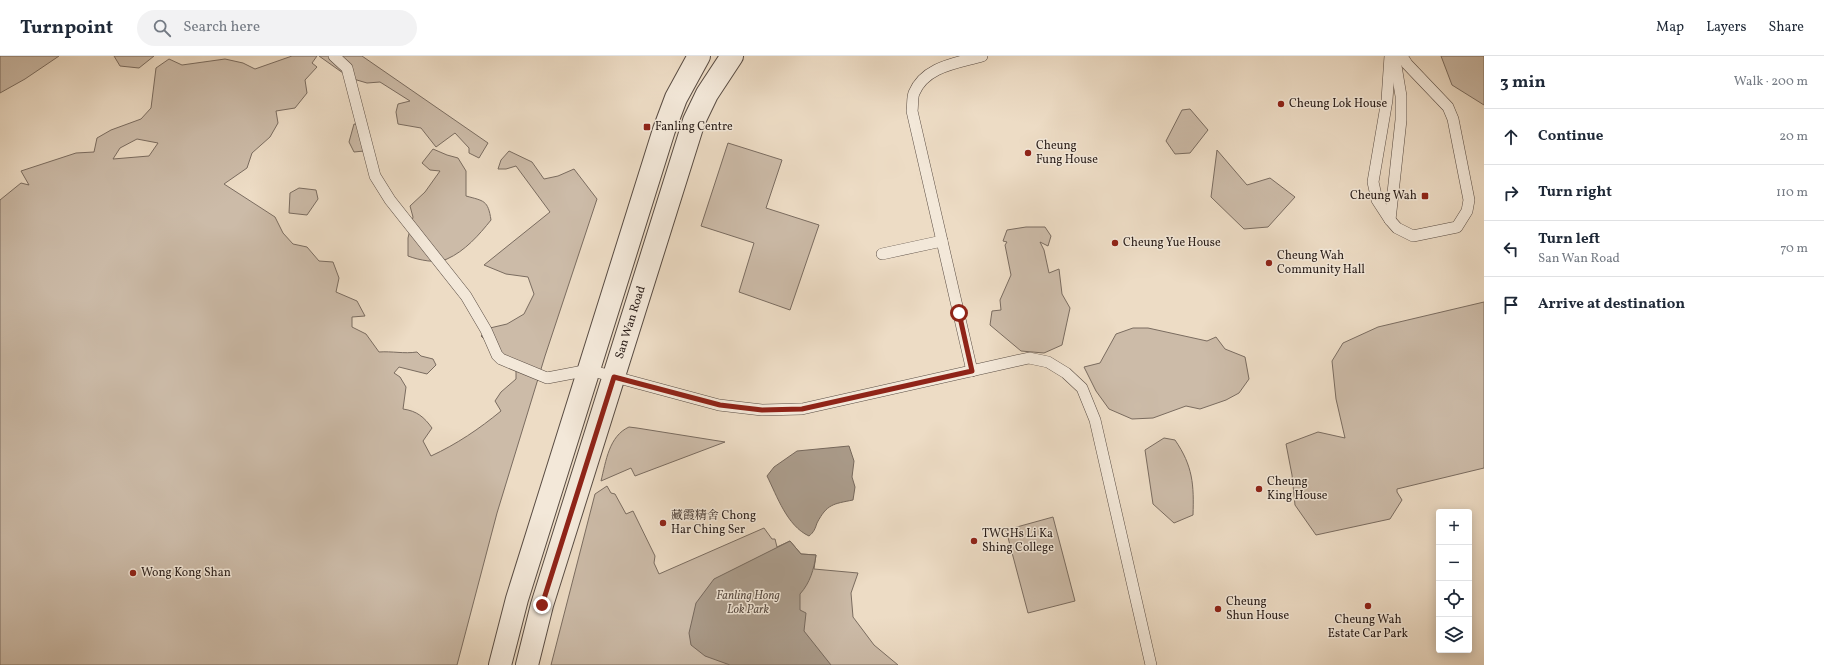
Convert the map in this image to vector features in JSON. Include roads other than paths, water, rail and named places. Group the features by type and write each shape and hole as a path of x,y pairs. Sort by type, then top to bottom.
{"street":[{"path":"500,665 517,599 664,130 676,98 700,56"},
{"name":"San Wan Road","path":"527,665 542,605 694,121 707,94 732,56"}],"lane":[{"path":"334,56 347,68 375,176 390,200 466,296 486,330 497,355 501,359 547,378 589,370 720,405 762,410 802,409 1029,358 1048,362 1066,373 1082,388 1095,420 1150,665"},
{"path":"972,371 912,111 914,93 924,78 938,68 982,56"},
{"path":"1390,56 1387,100 1373,182 1377,200 1390,220 1397,228 1413,236 1456,228 1465,217 1469,200 1453,118 1448,107 1407,64 1402,56"},
{"path":"1390,220 1401,120 1401,96 1394,56"},
{"path":"882,254 942,241"}],"place":[{"name":"Cheung Lok House","path":"1281,104"},
{"name":"Fanling Centre","path":"647,127"},
{"name":"Cheung Fung House","path":"1028,153"},
{"name":"Cheung Wah","path":"1425,196"},
{"name":"Cheung Yue House","path":"1115,243"},
{"name":"Cheung Wah Community Hall","path":"1269,263"},
{"name":"Cheung King House","path":"1259,489"},
{"name":"藏霞精舍 Chong Har Ching Ser","path":"663,523"},
{"name":"TWGHs Li Ka Shing College","path":"974,541"},
{"name":"Wong Kong Shan","path":"133,573"},
{"name":"Cheung Wah Estate Car Park","path":"1368,606"},
{"name":"Cheung Shun House","path":"1218,609"}],"park label":[{"name":"Fanling Hong Lok Park","path":"748,603"}]}
